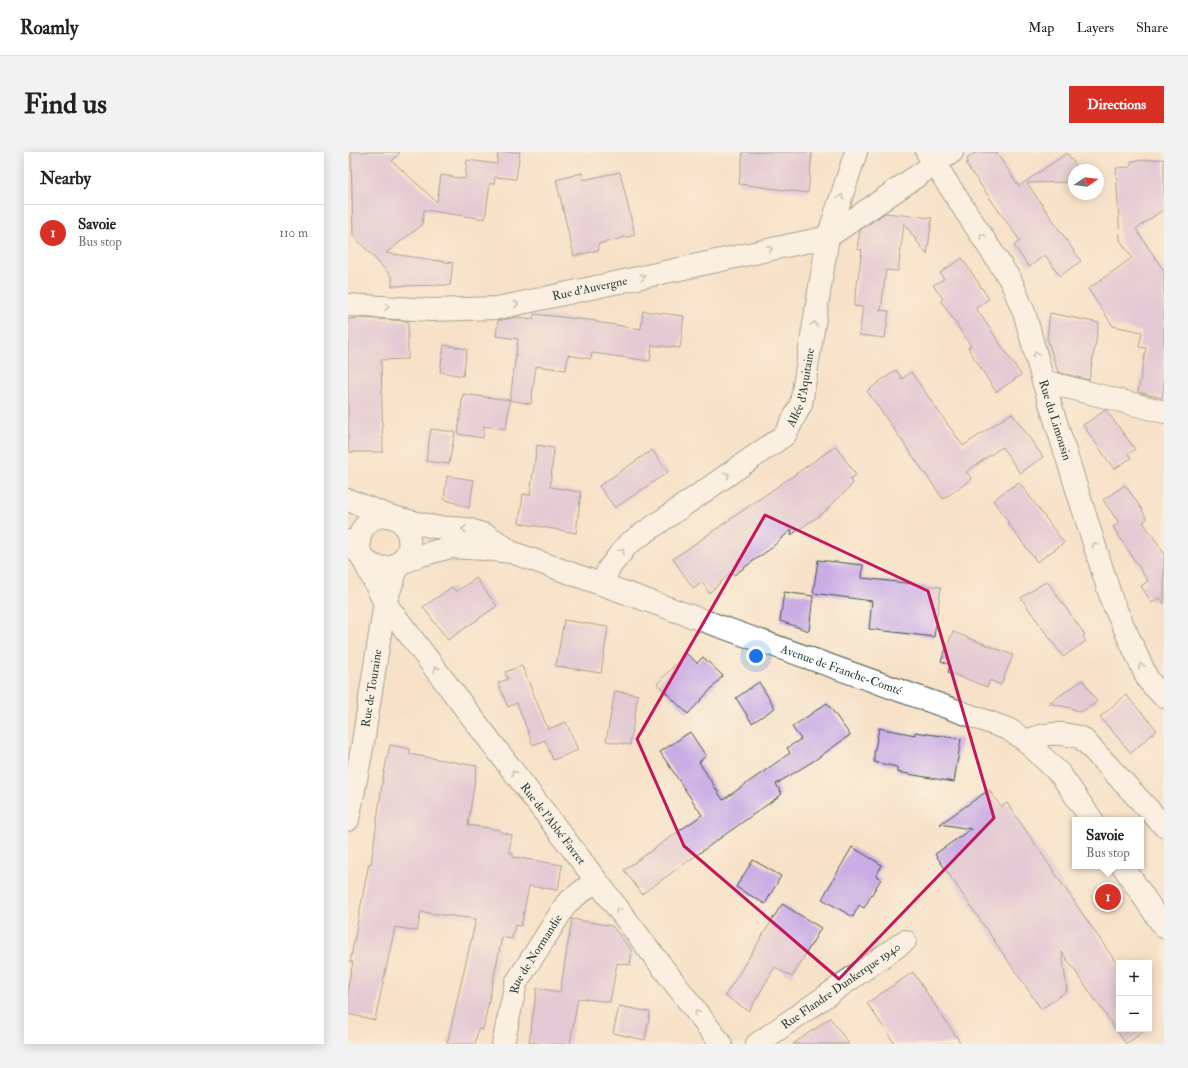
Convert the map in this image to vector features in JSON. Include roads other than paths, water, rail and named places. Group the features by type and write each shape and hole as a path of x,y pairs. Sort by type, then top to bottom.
{"street":[{"name":"Allée d'Aquitaine","path":"602,584 609,568 628,544 785,435 801,404 828,236 856,152"},
{"path":"828,236 938,156"},
{"name":"Rue du Limousin","path":"938,156 1011,281 1025,315 1112,601 1148,680 1164,697"},
{"name":"Rue d'Auvergne","path":"348,305 431,310 498,308 828,236"},
{"path":"1044,381 1164,412"},
{"name":"Avenue de Franche-Comté","path":"348,500 400,521 409,534 409,549 406,557 399,563"},
{"name":"Avenue de Franche-Comté","path":"511,552 488,536 466,529 434,527 383,516 374,517 366,522 360,530 357,538 358,546 354,548 366,562 382,568 392,567 418,556 452,547 484,548 511,552 1008,729 1026,741 1061,774 1090,817"},
{"path":"354,548 385,603"},
{"name":"Rue de Touraine","path":"348,820 355,753 385,603 399,563"},
{"name":"Rue de l'Abbé Favret","path":"385,603 721,1044"},
{"path":"1026,741 1038,736 1064,733 1082,738 1164,826"},
{"path":"1125,869 1164,927"},
{"name":"Rue de Normandie","path":"503,1044 516,983 567,903 596,880"},
{"name":"Rue Flandre Dunkerque 1940","path":"757,1044 905,942"}],"place":[{"name":"Savoie","path":"1108,897"}]}
